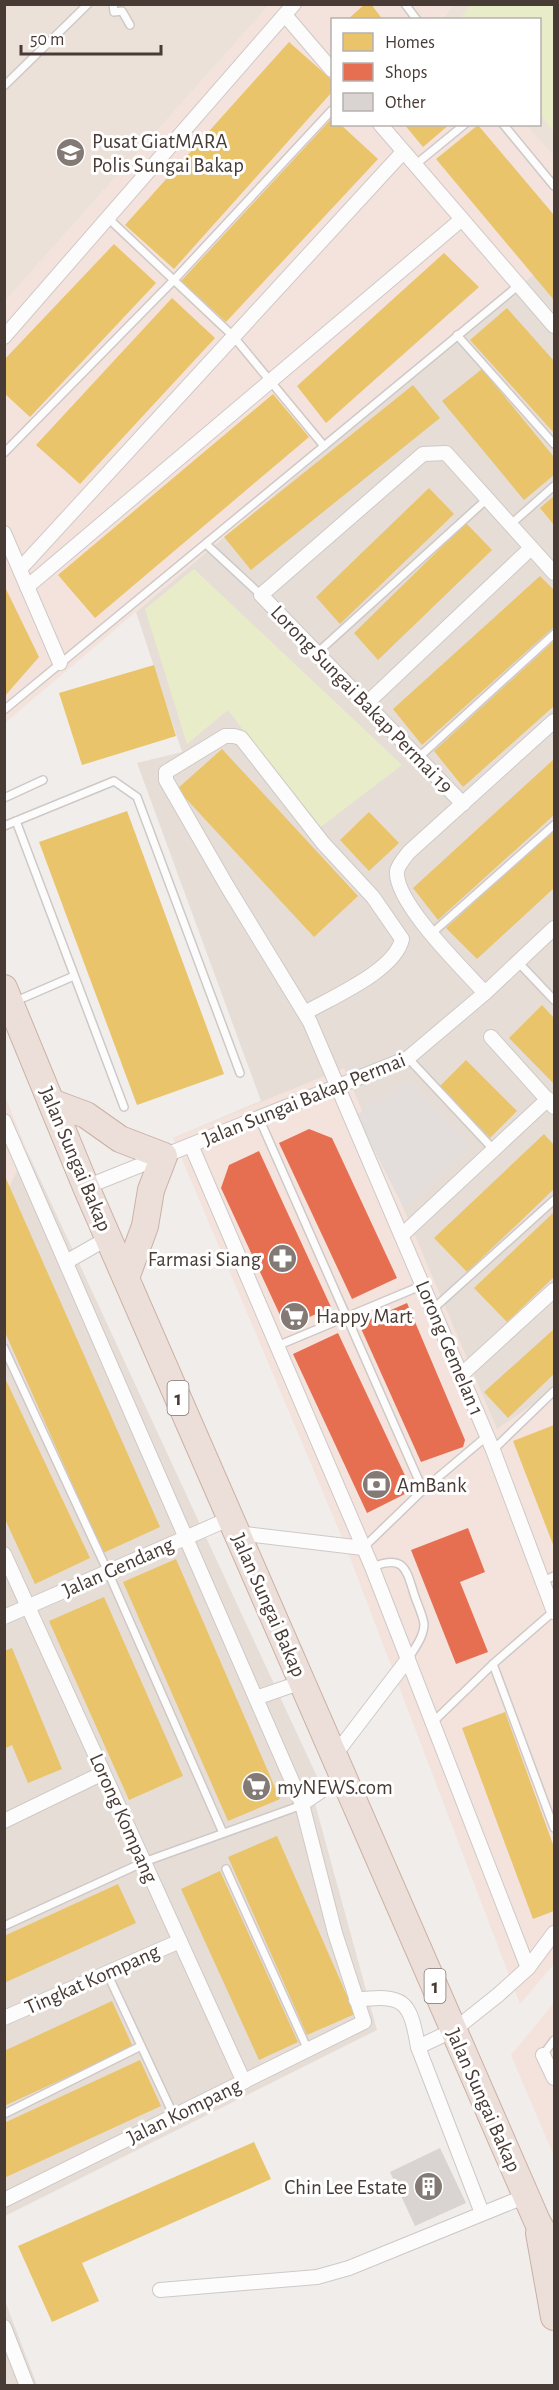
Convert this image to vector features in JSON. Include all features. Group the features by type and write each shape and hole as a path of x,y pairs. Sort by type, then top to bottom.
{"highway":[{"name":"Jalan Sungai Bakap","path":"8,995 86,1187 454,2030 515,2200 537,2221 555,2252"},
{"path":"51,1102 86,1114 120,1138 164,1156 151,1190 145,1226 126,1278"},
{"name":"Jalan Sungai Bakap","path":"537,2221 555,2317"}],"street":[{"path":"4,337 289,10 331,67"},
{"path":"382,126 555,326"},
{"path":"20,569 403,152"},
{"path":"27,587 462,219"},
{"path":"261,595 423,454 446,453 555,573"},
{"path":"4,533 60,663"},
{"path":"366,704 531,548"},
{"name":"Lorong Sungai Bakap Permai 19","path":"261,595 463,804"},
{"path":"485,993 431,934 400,888 397,870 408,852 555,721"},
{"name":"Lorong Gemelan 1","path":"305,1013 374,974 399,951 402,939 373,897 323,843 241,738 225,736 166,772 166,780 227,886 305,1013 549,1579 554,1611"},
{"name":"Jalan Sungai Bakap Permai","path":"86,1187 408,1058 485,993 555,928"},
{"path":"402,1235 494,1150 551,1103 491,1037"},
{"path":"4,1121 302,1804 334,1933 356,2000 387,1998 404,2003 413,2022 418,2047 484,2212"},
{"path":"191,1145 372,1567 528,1968"},
{"path":"66,1262 108,1238"},
{"path":"461,1375 555,1290"},
{"path":"234,1526 363,1548"},
{"name":"Jalan Gendang","path":"4,1617 186,1538 234,1526"},
{"name":"Lorong Kompang","path":"4,1554 244,2082"},
{"path":"302,1804 339,1766 408,1659"},
{"path":"256,1698 302,1682"},
{"path":"4,1821 103,1773"},
{"path":"418,2047 454,2030 498,1995 528,1968 555,1933"},
{"name":"Tingkat Kompang","path":"4,2018 180,1941"},
{"name":"Jalan Kompang","path":"4,2200 364,2022 356,2000"},
{"path":"543,2055 555,2078"},
{"path":"160,2290 317,2277 349,2268 515,2200"},
{"path":"4,2327 27,2385"}],"lane":[{"path":"4,86 88,4"},
{"path":"113,4 114,12 122,11 130,25"},
{"path":"405,4 416,18"},
{"path":"4,453 174,280 331,112"},
{"path":"415,165 463,126"},
{"path":"505,126 555,186"},
{"path":"108,218 233,336 324,446"},
{"path":"4,711 519,285"},
{"path":"457,335 555,444"},
{"path":"510,525 555,486"},
{"path":"317,653 487,499"},
{"path":"206,544 261,595"},
{"path":"418,758 555,634"},
{"path":"4,798 43,780"},
{"path":"4,826 114,781 137,797 240,1073"},
{"path":"16,821 124,1107"},
{"path":"431,934 555,825"},
{"path":"518,962 555,1000"},
{"path":"8,995 74,976"},
{"path":"408,1058 494,1150"},
{"path":"259,1118 423,1490"},
{"path":"434,1309 555,1200"},
{"path":"277,1346 423,1285"},
{"path":"4,1348 108,1572 224,1833"},
{"path":"493,1450 555,1391"},
{"path":"363,1548 423,1490 487,1436"},
{"path":"372,1567 387,1561 398,1562 406,1569 424,1624 422,1635 408,1659"},
{"path":"433,1722 493,1664 554,1611"},
{"path":"493,1664 555,1828"},
{"path":"4,1926 144,1862 302,1804"},
{"path":"226,1869 308,2050"},
{"path":"107,1973 174,2116"},
{"path":"543,2055 555,2040"},
{"path":"4,2114 141,2046"}],"shaded area":[{"name":"Pusat GiatMARA Polis Sungai Bakap","path":"5,5 269,5 5,301"},
{"path":"269,5 454,5 442,18 331,18 331,126 527,126 554,156 554,257 5,723 5,301"},
{"path":"454,5 554,5 554,156 527,126 541,126 541,18 443,18"},
{"path":"554,257 554,1961 525,1609 173,1138 261,1101 137,763 182,752 136,612"},
{"path":"344,1068 497,1429 554,1390 554,1964 520,2004 344,1542 173,1138"},
{"path":"409,1081 469,1146 404,1208 356,1115"},
{"path":"4,1095 27,1151 326,1796 314,1800 377,2030 5,2216"},
{"path":"4,1095 27,1151 5,1196 4,1196"},
{"path":"554,2003 554,2156 511,2055"},
{"path":"5,2301 37,2385 5,2385"}],"green space":[{"path":"471,4 554,5 554,132 541,115 541,18 461,18"},
{"path":"194,569 402,765 318,829 228,710 187,744 145,609"}],"building: Homes":[{"path":"365,4 371,4 382,18 349,18"},
{"path":"289,42 331,79 331,93 174,269 125,225"},
{"path":"331,119 331,126 342,126 378,159 226,322 181,281"},
{"path":"406,126 448,126 423,147"},
{"path":"479,126 554,215 554,300 436,159"},
{"path":"114,244 156,283 30,417 4,393 4,360"},
{"path":"444,253 479,287 326,423 297,386"},
{"path":"172,298 215,338 80,484 36,445"},
{"path":"507,308 554,361 554,433 470,340"},
{"path":"482,369 554,457 554,475 524,500 442,401"},
{"path":"413,385 440,418 251,570 224,537"},
{"path":"273,394 309,437 95,618 58,575"},
{"path":"429,488 454,514 340,624 316,597"},
{"path":"554,496 554,525 540,508"},
{"path":"466,523 492,550 378,660 354,633"},
{"path":"540,576 554,590 554,627 422,745 393,709"},
{"path":"4,585 39,657 4,697"},
{"path":"554,641 554,706 463,787 434,751"},
{"path":"154,665 176,736 82,765 59,693"},
{"path":"222,749 358,896 314,937 177,789"},
{"path":"554,759 554,815 438,920 413,888"},
{"path":"127,811 224,1074 137,1105 39,842"},
{"path":"369,812 399,843 369,871 340,840"},
{"path":"554,829 554,888 477,959 446,928"},
{"path":"542,1005 554,1018 554,1084 509,1038"},
{"path":"466,1060 517,1111 490,1138 439,1087"},
{"path":"544,1134 554,1145 554,1189 467,1272 434,1238"},
{"path":"4,1174 160,1527 103,1553 4,1330"},
{"path":"554,1212 554,1277 507,1322 474,1288"},
{"path":"554,1329 554,1374 508,1418 484,1392"},
{"path":"4,1376 90,1558 35,1584 4,1517"},
{"path":"554,1425 554,1547 513,1441"},
{"path":"176,1559 280,1799 228,1821 123,1582"},
{"path":"104,1597 183,1776 129,1800 49,1621"},
{"path":"12,1648 62,1769 28,1783 12,1745 4,1749 4,1651"},
{"path":"505,1712 554,1847 554,1911 533,1919 462,1728"},
{"path":"277,1836 355,2014 307,2035 228,1857"},
{"path":"220,1871 298,2042 259,2060 181,1889"},
{"path":"118,1884 136,1923 4,1983 4,1936"},
{"path":"112,2001 133,2047 4,2106 4,2051"},
{"path":"140,2060 161,2106 4,2178 4,2123"},
{"path":"254,2142 271,2179 82,2263 99,2301 52,2322 18,2246"}],"building: Shops":[{"path":"309,1129 332,1138 397,1278 352,1299 279,1143"},
{"path":"259,1151 331,1307 286,1328 221,1188 229,1165"},
{"path":"407,1303 465,1440 463,1447 421,1462 359,1324"},
{"path":"338,1333 409,1484 405,1494 367,1513 293,1354"},
{"path":"468,1528 485,1572 460,1582 488,1652 456,1664 411,1550"}],"building: Other":[{"name":"Chin Lee Estate","path":"440,2148 466,2203 415,2226 390,2172"}],"place":[{"name":"Pusat GiatMARA Polis Sungai Bakap","path":"71,153"},
{"name":"Farmasi Siang","path":"282,1259"},
{"name":"Happy Mart","path":"295,1316"},
{"name":"AmBank","path":"376,1485"},
{"name":"myNEWS.com","path":"256,1787"},
{"name":"Chin Lee Estate","path":"428,2187"}]}
